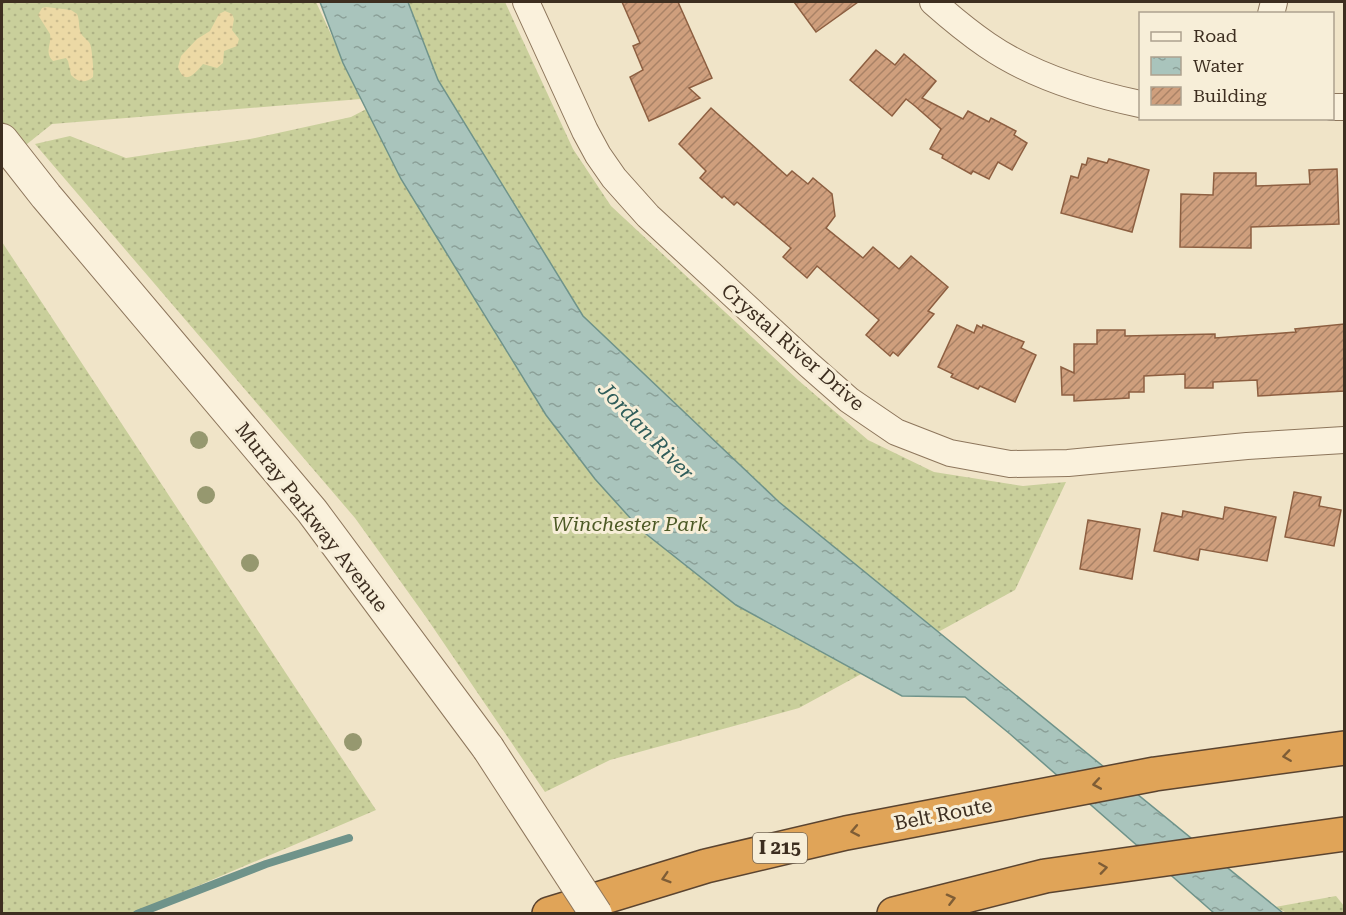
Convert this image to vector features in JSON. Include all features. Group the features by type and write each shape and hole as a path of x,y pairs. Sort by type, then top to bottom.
{"highway":[{"name":"Belt Route","path":"549,914 706,866 846,833 1155,774 1344,748"},
{"path":"894,914 1045,876 1344,834"}],"street":[{"name":"Crystal River Drive","path":"526,2 585,131 614,178 648,216 808,364 849,400 896,432 950,453 1010,464 1068,464 1247,446 1344,440"},
{"path":"933,2 988,46 1030,68 1076,87 1139,104"},
{"name":"Murray Parkway Avenue","path":"2,140 46,196 312,511 488,748 596,914"}],"green space":[{"path":"2,2 316,2 361,99 52,124 2,164"},
{"name":"Winchester Park","path":"361,2 505,2 573,149 611,206 798,380 868,440 934,472 1023,486 1066,482 1015,590 799,708 610,760 545,792 426,617 355,518 35,144 70,136 126,158 250,139 351,117 403,90"},
{"path":"2,242 376,810 134,913 2,913"},
{"path":"1336,896 1344,906 1344,913 1287,913 1275,907"}],"sand":[{"path":"42,8 71,10 77,14 81,33 91,46 93,77 87,81 79,81 71,75 66,58 53,61 50,58 50,34 38,15"},
{"path":"225,11 232,14 234,19 232,30 239,39 237,46 224,51 223,63 217,68 203,64 190,76 184,76 178,67 181,56 197,39 210,31 219,14"}],"water":[{"name":"Jordan River","path":"320,2 408,2 438,80 583,316 779,502 1283,913 1214,913 965,697 902,696 736,605 641,530 595,479 546,415 401,179 343,63"}],"building":[{"path":"622,2 678,2 712,78 689,88 700,98 649,121 630,77 643,70 633,46 640,43"},
{"path":"794,2 858,2 816,32"},
{"path":"876,50 895,65 904,54 936,81 922,98 963,119 968,111 989,122 991,118 1016,131 1014,135 1027,143 1012,170 998,162 989,179 973,171 971,174 942,158 943,155 930,149 941,129 915,106 906,99 892,116 850,80"},
{"path":"711,108 787,176 792,171 808,184 813,178 832,194 835,216 826,228 863,258 873,247 899,269 911,256 948,287 928,311 934,314 898,356 893,352 890,356 866,335 879,320 817,266 807,278 783,257 791,248 737,202 734,205 724,196 722,198 700,178 706,171 679,144"},
{"path":"1088,158 1107,163 1109,159 1149,170 1132,232 1061,213 1071,176 1078,178 1082,164 1086,165"},
{"path":"1337,169 1339,224 1251,227 1251,248 1180,247 1181,194 1213,195 1214,173 1256,173 1256,186 1310,184 1309,170"},
{"path":"1344,324 1344,391 1258,396 1257,380 1213,382 1213,388 1185,388 1185,374 1144,376 1144,392 1129,392 1129,398 1074,401 1074,395 1062,395 1061,367 1074,373 1074,344 1097,344 1097,330 1125,330 1125,336 1215,334 1215,338 1296,332 1295,329"},
{"path":"957,325 974,333 977,325 982,328 983,325 1024,342 1021,348 1036,355 1015,402 980,386 978,389 951,377 953,374 938,367"},
{"path":"1294,492 1321,497 1319,506 1341,510 1334,546 1285,537"},
{"path":"1225,507 1276,517 1267,561 1200,549 1198,560 1154,551 1162,513 1182,517 1183,511 1223,519"},
{"path":"1088,520 1140,529 1132,579 1080,569"}],"waterway":[{"path":"137,914 266,864 349,838"}]}
